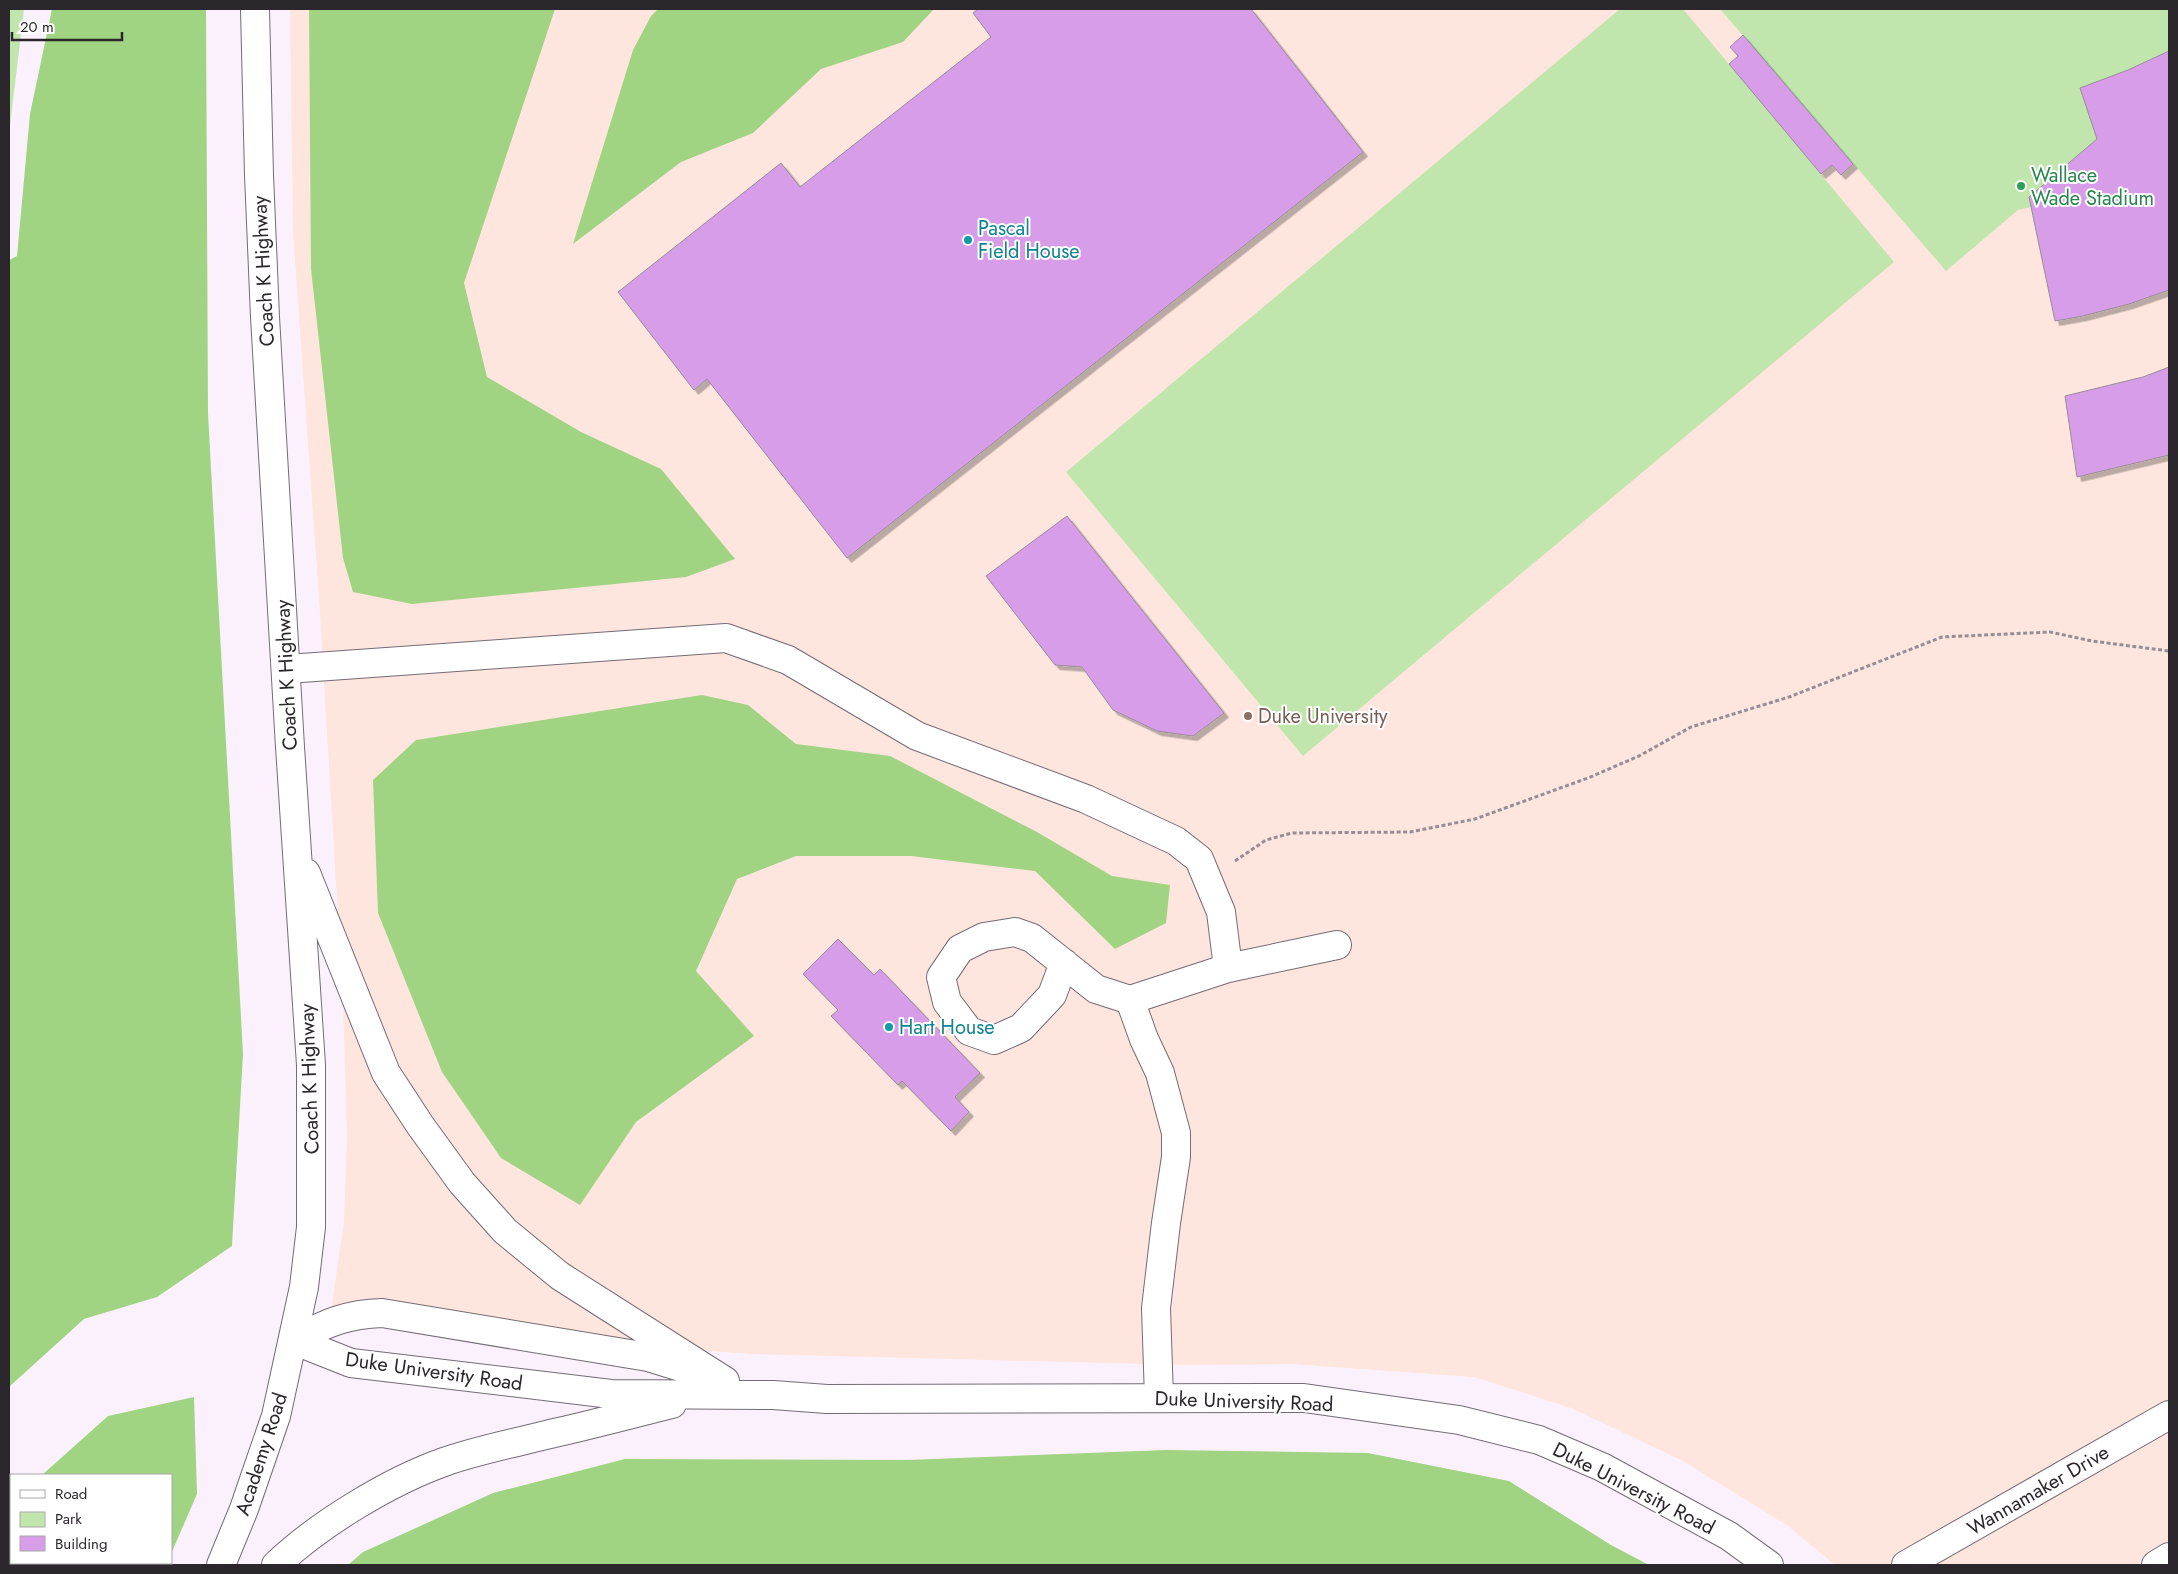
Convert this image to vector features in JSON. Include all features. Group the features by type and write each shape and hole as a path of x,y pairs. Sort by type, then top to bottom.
{"main road":[{"name":"Coach K Highway","path":"255,9 258,165 265,307 311,1065 311,1227 304,1287 293,1340"},
{"path":"287,669 726,638 788,660 917,736 1086,799 1176,841 1199,859 1221,912 1228,968"},
{"path":"297,851 386,1073 420,1125 462,1183 505,1231 560,1276 717,1388"},
{"path":"1064,963 1052,995 1020,1028 994,1040 969,1031 947,1002 941,978 960,949 984,936 1015,932 1032,938 1064,963 1096,989 1130,1000 1228,968 1337,945"},
{"path":"1130,1000 1144,1040 1160,1074 1176,1133 1176,1157 1156,1308 1159,1398"},
{"name":"Duke University Road","path":"293,1340 338,1319 359,1314 382,1313 648,1357 717,1388"},
{"name":"Duke University Road","path":"293,1340 351,1363 611,1394 717,1388 827,1399 1304,1398 1459,1420 1538,1440 1610,1471 1729,1536 1768,1565"},
{"name":"Academy Road","path":"221,1565 244,1509 276,1416 293,1340"},
{"path":"276,1565 290,1552 342,1515 390,1487 443,1463 717,1388"},
{"name":"Wannamaker Drive","path":"1906,1565 2169,1416"},
{"path":"2156,1565 2169,1557"}],"path":[{"path":"1209,883 1233,862 1266,840 1292,832 1410,832 1475,819 1588,778 1638,756 1691,727 1789,697 1942,637 2050,632 2092,641 2169,650"}],"shaded area":[{"name":"Duke University","path":"290,9 2169,9 2169,1565 1835,1565 1788,1526 1683,1461 1571,1408 1474,1377 1292,1364 1189,1365 752,1354 628,1345 331,1311 344,1222 347,1137 343,1000 319,598 293,231"}],"green space":[{"path":"9,9 24,9 9,134"},
{"path":"52,9 206,9 208,413 243,1054 232,1246 157,1297 84,1319 9,1387 9,260 17,256 30,114"},
{"path":"309,9 555,9 464,283 487,377 581,432 661,469 735,559 686,577 412,604 353,592 343,558 311,269"},
{"path":"658,9 934,9 903,42 821,69 753,133 681,162 573,244 633,50 651,16"},
{"path":"1620,9 1683,9 1894,262 1303,756 1066,472"},
{"name":"Wallace Wade Stadium","path":"1720,9 2169,9 2169,290 2112,308 2055,321 2031,207 2018,210 1946,271"},
{"path":"702,695 748,705 796,744 890,756 1037,832 1112,876 1170,885 1166,923 1115,949 1035,871 911,856 796,856 737,879 696,971 754,1036 636,1122 580,1205 501,1158 442,1072 378,913 373,780 416,740"},
{"path":"194,1397 197,1494 172,1552 172,1474 43,1474 108,1416"},
{"path":"1166,1450 1368,1453 1509,1481 1611,1545 1649,1565 348,1565 363,1552 493,1493 625,1459 907,1460"},
{"path":"10,1504 10,1564 168,1564 9,1565"}],"building":[{"name":"Pascal Field House","path":"978,9 1251,9 1363,152 847,558 707,379 694,390 618,292 781,163 800,187 991,37 973,13"},
{"path":"1743,35 1853,164 1841,175 1832,165 1821,174 1729,64 1738,56 1730,47"},
{"path":"2169,51 2169,290 2129,304 2055,321 2029,197 2097,139 2080,88 2128,70"},
{"path":"2169,367 2169,455 2077,477 2065,396 2143,377"},
{"path":"1067,516 1224,713 1193,736 1157,731 1113,710 1082,667 1055,665 986,576"},
{"name":"Hart House","path":"838,939 874,975 880,969 980,1073 955,1097 969,1112 951,1131 902,1081 898,1085 831,1016 838,1010 803,974"}],"place":[{"name":"Wallace Wade Stadium","path":"2021,186"},
{"name":"Pascal Field House","path":"968,240"},
{"name":"Duke University","path":"1248,716"},
{"name":"Hart House","path":"889,1027"}]}
